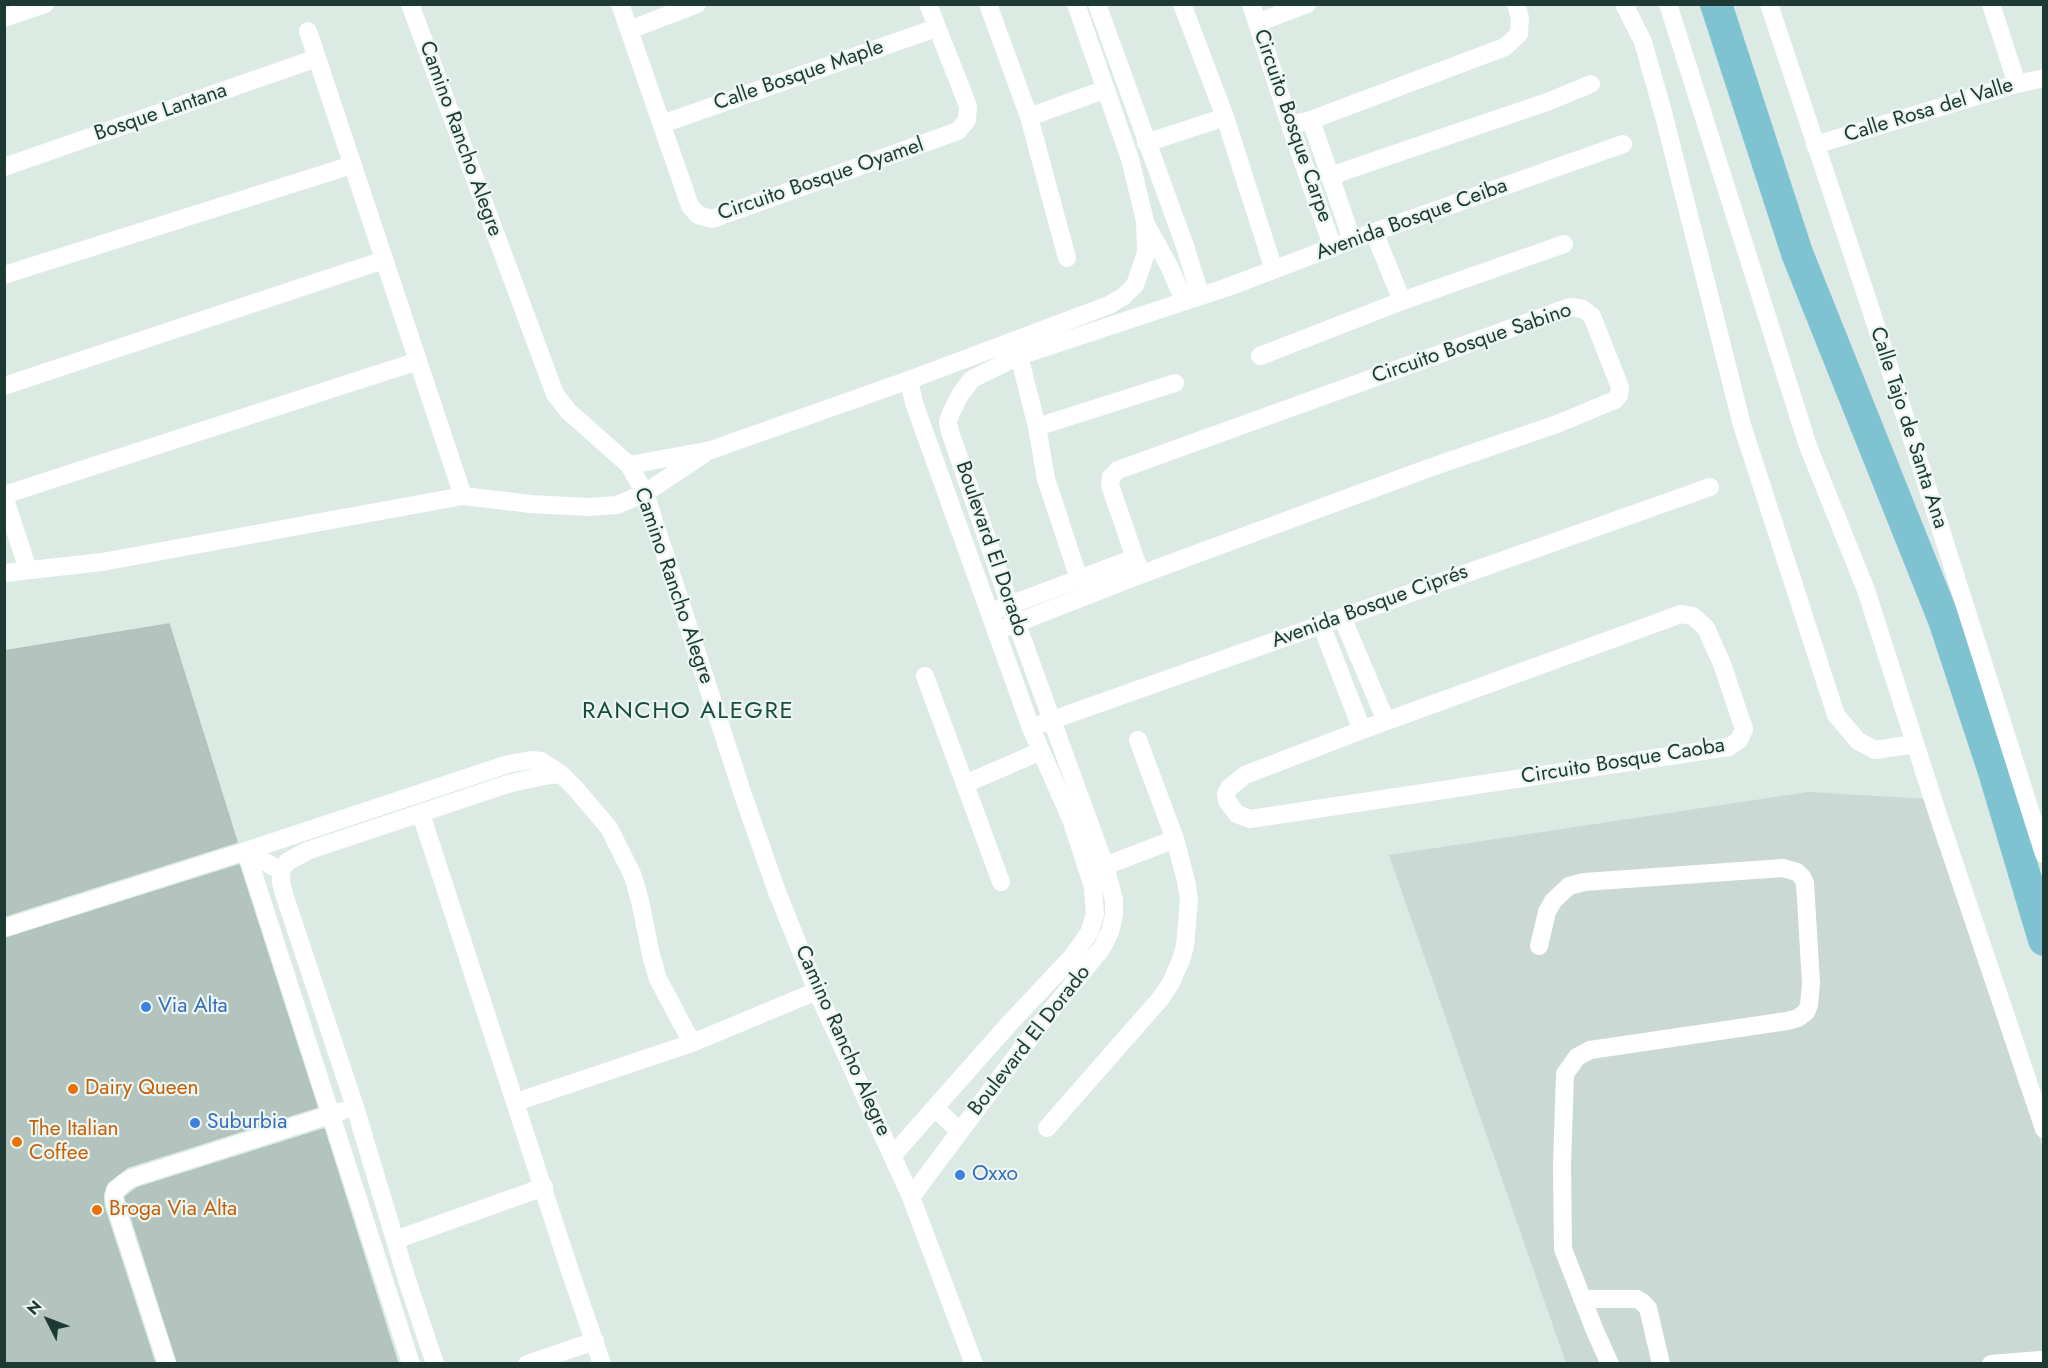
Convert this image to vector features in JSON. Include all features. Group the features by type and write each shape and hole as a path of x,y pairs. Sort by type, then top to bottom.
{"street":[{"path":"4,18 45,4"},
{"name":"Camino Rancho Alegre","path":"410,4 555,394 568,411 629,465 645,493 743,795 777,892 818,991 893,1155"},
{"name":"Circuito Bosque Oyamel","path":"620,4 690,206 705,219 721,218 958,131 967,120 968,106 928,4"},
{"path":"629,30 697,4"},
{"path":"988,4 1029,117 1067,258"},
{"path":"629,465 711,450 909,380 1085,314 1124,296 1135,285 1145,261 1145,221 1130,159 1076,4"},
{"path":"1097,4 1185,246 1192,298"},
{"path":"1182,4 1225,117 1274,270"},
{"name":"Circuito Bosque Carpe","path":"1251,4 1333,248"},
{"path":"1257,22 1308,4"},
{"path":"1290,125 1311,120 1506,47 1519,34 1521,27 1516,4"},
{"path":"1624,4 1643,42 1664,116 1742,425 1836,715 1858,741 1875,750 1915,744"},
{"path":"1668,4 1808,446 1866,590 2043,1129"},
{"name":"Calle Tajo de Santa Ana","path":"1769,4 1871,310 2043,854"},
{"path":"1991,4 2017,84"},
{"name":"Calle Bosque Maple","path":"662,124 936,28"},
{"path":"308,31 463,496"},
{"name":"Bosque Lantana","path":"4,167 317,58"},
{"name":"Calle Rosa del Valle","path":"1815,145 2043,78"},
{"path":"1329,176 1547,102 1591,84"},
{"path":"1029,117 1106,89"},
{"path":"1146,143 1225,117"},
{"name":"Circuito Bosque Carpe","path":"1311,120 1353,240"},
{"name":"Avenida Bosque Ceiba","path":"1192,298 1623,144"},
{"path":"4,275 352,165"},
{"path":"1145,221 1169,266 1192,298"},
{"path":"1374,232 1402,301"},
{"path":"1260,356 1402,301 1564,244"},
{"path":"4,386 384,260"},
{"name":"Boulevard El Dorado","path":"912,1197 1028,1041 1102,948 1110,932 1114,915 1114,900 1105,866 1010,605 948,422 953,406 972,379 1019,356 1192,298"},
{"name":"Circuito Bosque Sabino","path":"996,631 1139,566 1557,424 1615,400 1619,395 1620,387 1592,316 1583,309 1570,307 1119,470 1111,477 1110,485 1139,566"},
{"path":"1019,356 1037,427 1046,479 1079,579"},
{"path":"28,570 4,496 418,361"},
{"name":"Boulevard El Dorado","path":"893,1155 1008,1024 1072,957 1089,933 1095,914 1093,887 1072,822 1031,728 914,403 909,380"},
{"path":"1037,427 1175,383"},
{"path":"4,573 102,562 463,496 531,504 589,507 617,505 645,493 711,450"},
{"name":"Avenida Bosque Ciprés","path":"1031,728 1710,487"},
{"name":"Circuito Bosque Sabino","path":"989,613 1079,579 1139,566"},
{"name":"Circuito Bosque Caoba","path":"1681,614 1693,616 1706,628 1722,664 1744,729 1739,740 1729,747 1251,819 1237,814 1227,801 1226,794 1229,788 1245,775 1362,730 1681,614"},
{"path":"1342,617 1386,721"},
{"path":"1321,624 1362,730"},
{"path":"925,676 1000,882"},
{"path":"1047,1128 1161,998 1171,983 1185,946 1189,899 1175,839 1138,740"},
{"path":"965,784 1041,751"},
{"path":"4,928 522,761 541,761 561,774 591,805 609,828 623,854 640,901 658,979 692,1043"},
{"path":"435,1364 355,1107 285,897 281,871 286,862 307,851 508,784 561,774"},
{"path":"421,814 602,1364"},
{"path":"1105,866 1175,839"},
{"path":"246,851 281,871"},
{"path":"246,851 411,1364"},
{"path":"1539,946 1547,912 1553,901 1569,886 1584,882 1783,868 1797,872 1805,883 1811,982 1809,1005 1806,1012 1798,1018 1787,1021 1590,1050 1577,1057 1565,1074 1562,1166 1563,1248 1610,1364"},
{"path":"293,993 315,986"},
{"path":"516,1102 692,1043 818,991"},
{"path":"1008,1024 1028,1041"},
{"path":"166,1364 123,1229 114,1197 115,1191 125,1182 355,1107"},
{"path":"935,1108 960,1132"},
{"path":"893,1155 912,1197 974,1364"},
{"path":"395,1240 544,1187"},
{"path":"386,1286 407,1280"},
{"path":"1582,1299 1637,1299 1642,1302 1648,1308 1660,1364"},
{"path":"527,1364 595,1341"},
{"path":"1991,1364 2040,1360"}],"shaded area":[{"path":"1808,792 1929,799 2043,1149 2043,1363 1566,1363 1389,855"}],"building":[{"path":"169,624 237,842 4,916 4,651"},
{"path":"239,865 317,1107 128,1167 107,1183 103,1195 104,1207 155,1364 4,1364 4,939"},
{"path":"324,1129 398,1364 178,1364 125,1197 137,1188"}],"waterway":[{"path":"1716,4 1797,253 1944,620 1994,772 2044,940"}],"place":[{"name":"Via Alta","path":"146,1007"},
{"name":"Dairy Queen","path":"73,1089"},
{"name":"Suburbia","path":"195,1123"},
{"name":"The Italian Coffee","path":"17,1142"},
{"name":"Oxxo","path":"960,1175"},
{"name":"Broga Via Alta","path":"97,1210"}],"district":[{"name":"RANCHO ALEGRE","path":"688,712"}]}
